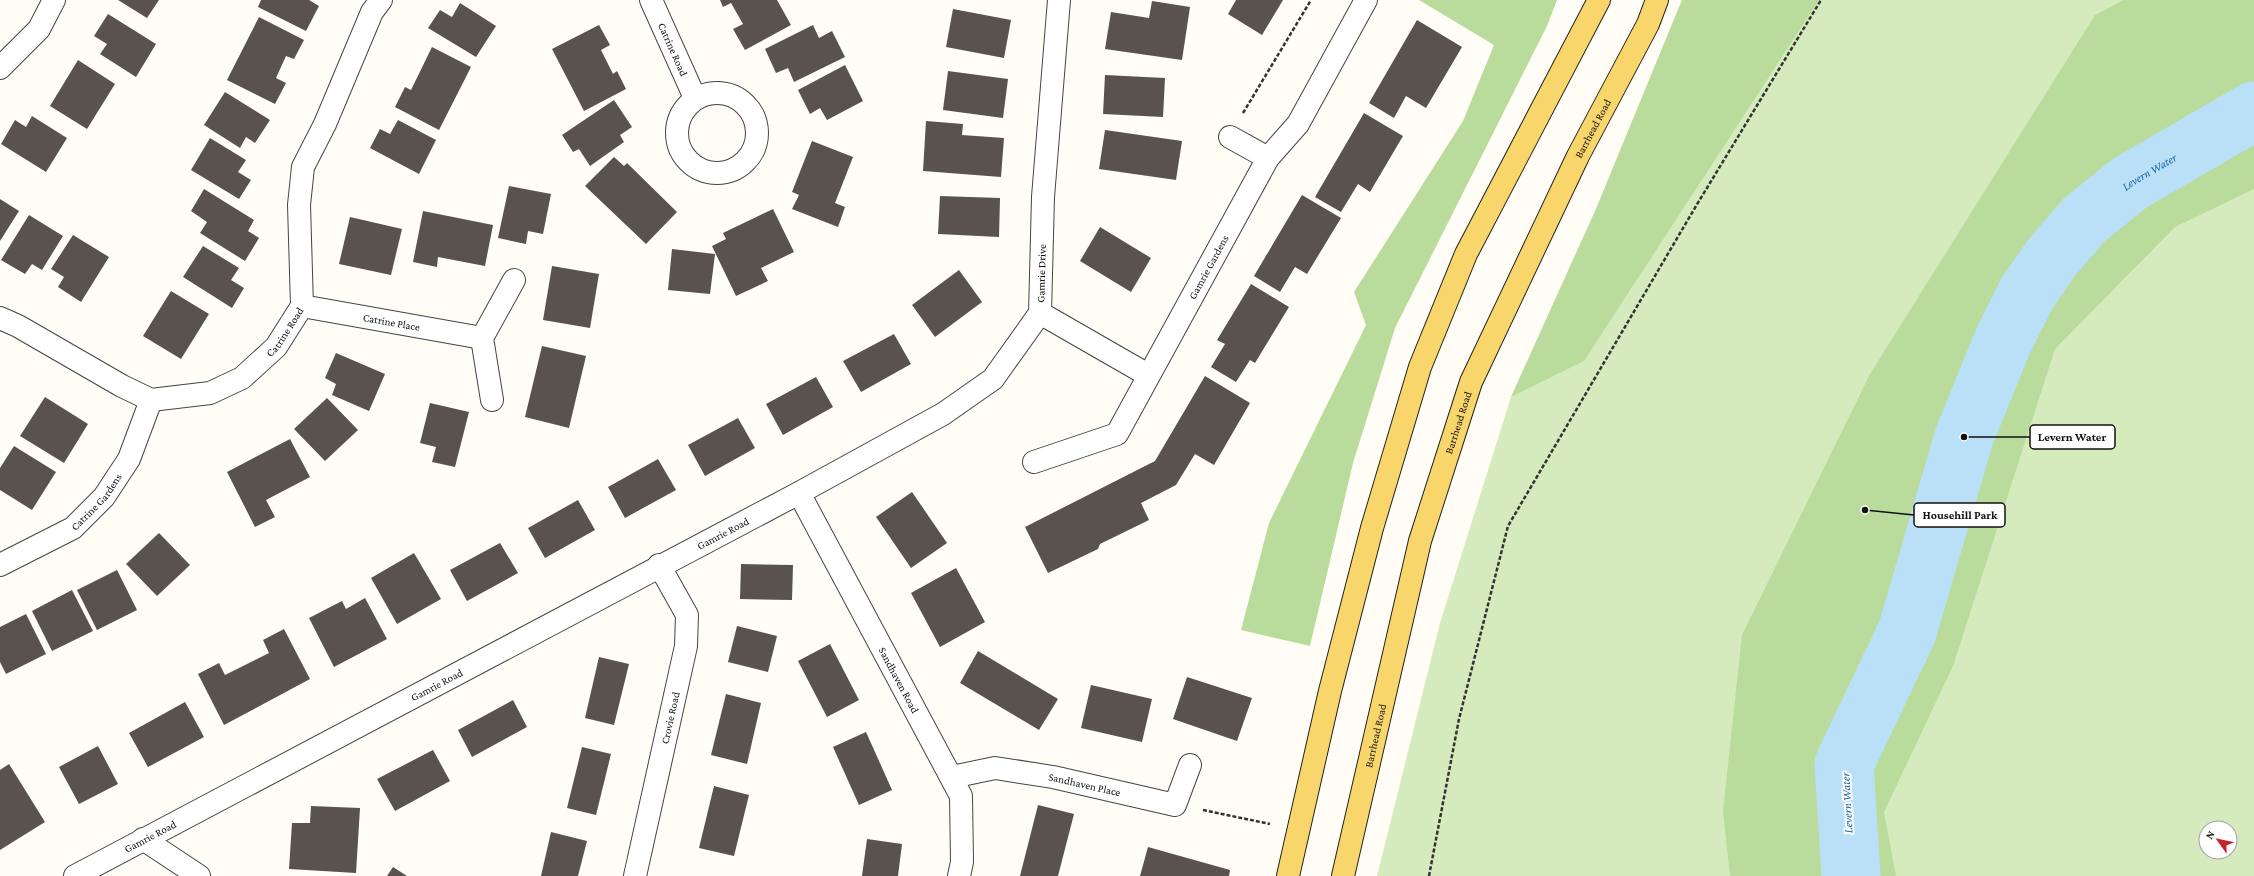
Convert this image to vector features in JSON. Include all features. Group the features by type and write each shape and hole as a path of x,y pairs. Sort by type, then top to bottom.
{"main road":[{"path":"1288,876 1330,691 1372,528 1420,367 1466,254 1599,0"},
{"name":"Barrhead Road","path":"1343,876 1420,541 1471,382 1578,156 1648,24 1657,0"}],"street":[{"path":"0,68 39,29 54,0"},
{"name":"Catrine Road","path":"151,400 210,393 242,378 276,347 302,306 299,205 304,167 325,124 372,12 381,0"},
{"name":"Catrine Road","path":"651,0 696,98"},
{"name":"Gamrie Drive","path":"798,493 943,414 993,379 1040,313 1043,197 1059,0"},
{"name":"Gamrie Gardens","path":"1034,462 1117,434 1268,158 1298,124 1366,0"},
{"path":"1230,137 1268,158"},
{"path":"492,400 482,338 514,280"},
{"name":"Catrine Place","path":"302,306 482,338"},
{"path":"1040,313 1148,375"},
{"path":"0,318 18,326 122,386 151,400"},
{"name":"Catrine Gardens","path":"0,565 73,528 104,497 129,459 151,400"},
{"name":"Gamrie Road","path":"75,876 659,565 798,493"},
{"name":"Sandhaven Road","path":"798,493 961,796 962,862 959,876"},
{"name":"Crovie Road","path":"635,876 686,646 687,615 659,565"},
{"path":"1175,805 1190,765"},
{"name":"Sandhaven Place","path":"952,777 995,768 1053,777 1175,805"},
{"path":"144,839 199,876"}],"path":[{"path":"1230,137 1255,92 1311,0"},
{"path":"1429,876 1459,719 1508,526 1696,206 1821,0"},
{"path":"1175,805 1299,830"}],"green space":[{"path":"1419,0 1557,0 1547,26 1395,328 1353,463 1310,646 1241,630 1269,523 1366,325 1354,292 1463,121 1494,45"},
{"path":"1682,0 2254,0 2254,876 1377,876 1440,623 1511,397 1596,209"},
{"path":"1682,0 1819,0 1584,361 1511,397 1596,209"},
{"path":"2124,0 2254,0 2254,189 2175,227 2055,349 1953,666 1884,812 1896,876 1730,876 1723,811 1742,635 1870,374 2095,15"}],"building":[{"path":"118,0 159,0 147,18"},
{"path":"261,0 309,0 319,6 306,31 258,7"},
{"path":"720,0 777,0 791,25 745,50 733,29 743,24 731,3 723,7"},
{"path":"1236,0 1283,0 1262,35 1228,14"},
{"path":"1152,1 1190,7 1182,60 1105,49 1111,12 1149,18"},
{"path":"460,3 496,26 476,57 428,28 440,10 452,17"},
{"path":"953,9 1011,20 1004,58 946,47"},
{"path":"108,14 156,44 136,77 100,54 107,44 94,36"},
{"path":"259,17 304,40 294,59 286,56 276,78 286,83 275,104 227,80"},
{"path":"1417,20 1462,47 1426,108 1406,96 1394,118 1369,103"},
{"path":"599,25 610,45 601,50 613,74 617,71 626,89 584,111 552,49"},
{"path":"813,25 819,38 832,31 845,57 794,82 788,68 776,73 765,49"},
{"path":"432,47 471,67 439,130 395,107 405,87 411,90"},
{"path":"78,60 115,84 87,129 50,106"},
{"path":"845,65 863,101 827,120 820,108 810,114 798,90"},
{"path":"948,71 1008,79 1003,118 943,110"},
{"path":"1105,75 1165,78 1163,117 1103,114"},
{"path":"225,92 270,120 255,143 246,137 240,148 204,125"},
{"path":"614,100 632,127 620,135 624,142 590,166 579,149 573,152 562,135"},
{"path":"1364,113 1403,136 1370,192 1358,184 1341,212 1315,197"},
{"path":"32,116 67,138 46,172 1,144 15,120 26,127"},
{"path":"398,120 436,140 419,174 370,148 380,129 390,134"},
{"path":"926,121 963,124 962,135 1004,138 1001,177 923,171"},
{"path":"1105,130 1182,141 1176,180 1099,169"},
{"path":"210,138 246,160 238,172 251,180 239,199 191,170"},
{"path":"812,141 853,157 835,203 845,207 838,227 792,209 799,195 792,192"},
{"path":"614,157 624,166 627,163 677,212 646,244 585,186"},
{"path":"509,186 551,194 543,234 528,231 526,244 498,238"},
{"path":"204,189 254,220 248,231 259,238 245,261 200,233 207,222 191,211"},
{"path":"1302,195 1341,218 1307,274 1295,267 1280,292 1254,276"},
{"path":"940,196 1000,198 999,237 938,234"},
{"path":"0,199 19,211 0,241"},
{"path":"773,209 794,252 761,268 768,281 736,296 712,246 726,239 723,233"},
{"path":"423,211 493,225 485,266 438,257 437,267 413,262"},
{"path":"29,215 63,236 42,270 32,264 25,274 1,260"},
{"path":"350,217 402,229 391,275 339,264"},
{"path":"1100,227 1151,258 1131,292 1080,261"},
{"path":"73,235 109,257 81,302 58,287 64,277 51,269"},
{"path":"203,246 239,268 231,280 244,288 232,308 183,277"},
{"path":"672,249 715,254 710,294 668,290"},
{"path":"552,266 599,274 590,328 543,320"},
{"path":"959,270 982,302 935,337 912,305"},
{"path":"1251,284 1289,307 1255,363 1250,360 1236,382 1211,367 1225,344 1217,340"},
{"path":"171,291 209,314 181,359 143,336"},
{"path":"894,334 911,364 861,392 843,361"},
{"path":"542,346 586,356 569,428 525,417"},
{"path":"336,353 385,374 369,411 332,395 336,384 325,378"},
{"path":"1205,376 1250,403 1214,465 1195,454 1176,485 1141,503 1149,520 1100,544 1098,549 1048,573 1025,527 1155,461"},
{"path":"816,377 833,407 783,435 766,404"},
{"path":"45,397 88,424 64,463 20,436"},
{"path":"327,398 358,430 325,461 294,429"},
{"path":"430,403 469,412 455,467 432,462 436,447 420,443"},
{"path":"738,418 755,448 705,476 688,445"},
{"path":"290,439 310,477 266,500 275,517 255,527 227,472"},
{"path":"14,446 56,472 32,510 0,490 0,468"},
{"path":"658,459 676,490 625,518 608,487"},
{"path":"912,492 947,543 911,568 876,517"},
{"path":"578,500 595,530 545,558 528,528"},
{"path":"159,533 190,565 157,596 126,564"},
{"path":"500,543 518,573 467,601 450,570"},
{"path":"414,553 441,599 397,624 371,578"},
{"path":"741,564 793,565 792,600 740,599"},
{"path":"956,568 985,622 940,647 911,593"},
{"path":"117,570 137,610 97,630 77,590"},
{"path":"72,590 93,631 52,651 32,611"},
{"path":"365,598 387,639 334,667 309,618 342,601 346,609"},
{"path":"26,614 46,654 6,674 0,662 0,627"},
{"path":"737,626 777,636 768,672 728,662"},
{"path":"284,629 310,679 224,725 198,674 219,663 225,675 269,653 263,640"},
{"path":"830,644 859,700 827,717 798,661"},
{"path":"978,651 1058,699 1039,730 960,683"},
{"path":"599,657 629,664 614,725 585,718"},
{"path":"1187,677 1252,698 1237,741 1173,719"},
{"path":"1091,685 1152,699 1142,742 1081,728"},
{"path":"726,694 761,703 747,764 711,755"},
{"path":"513,700 527,727 472,757 458,730"},
{"path":"185,702 204,737 148,767 129,733"},
{"path":"866,732 892,790 859,805 833,747"},
{"path":"98,746 118,784 79,804 59,767"},
{"path":"582,747 611,754 596,815 567,808"},
{"path":"433,750 450,781 395,811 377,779"},
{"path":"9,764 45,822 0,850 0,770"},
{"path":"714,786 749,795 734,856 699,848"},
{"path":"1038,805 1074,814 1058,876 1020,876"},
{"path":"311,806 360,808 356,873 289,869 292,823 310,823"},
{"path":"551,832 587,841 578,876 541,876"},
{"path":"867,839 902,844 898,876 862,876"},
{"path":"1148,847 1230,870 1229,876 1140,876"},
{"path":"393,867 407,876 387,876"}],"waterway":[{"name":"Levern Water","path":"1851,876 1844,764 1907,632 1964,437 2003,341 2027,293 2053,256 2084,220 2130,183 2254,111"}],"place":[{"name":"Levern Water","path":"1964,437"},
{"name":"Househill Park","path":"1865,510"}]}
